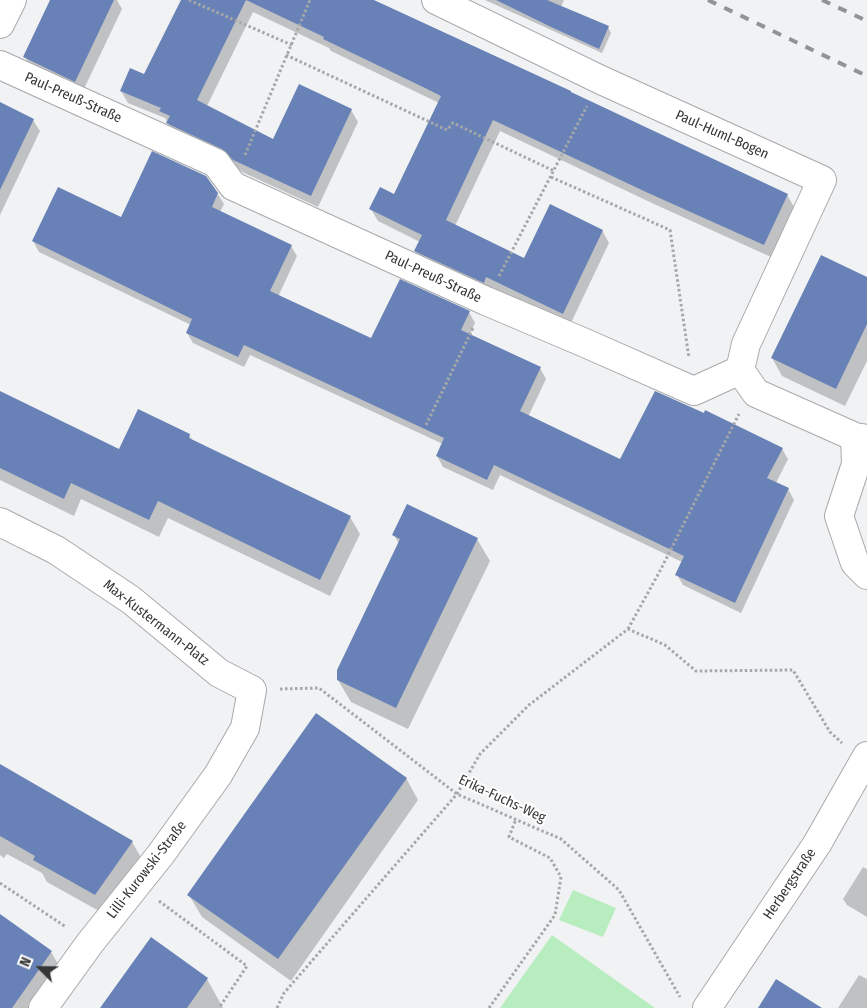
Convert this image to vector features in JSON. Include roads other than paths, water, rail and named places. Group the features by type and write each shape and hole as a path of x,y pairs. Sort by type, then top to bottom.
{"street":[{"path":"0,24 12,0"},
{"name":"Paul-Huml-Bogen","path":"436,0 601,80 822,180 746,344 740,370"},
{"name":"Paul-Preuß-Straße","path":"0,65 216,163 233,186 486,301 694,391 740,370"},
{"path":"740,370 756,394 861,438 856,464 839,516 854,563 867,575"},
{"name":"Max-Kustermann-Platz","path":"0,522 56,550 124,595 219,672 252,690 245,728"},
{"name":"Lilli-Kurowski-Straße","path":"43,1008 90,944 161,854 218,775 245,728"},
{"name":"Herbergstraße","path":"707,1008 817,844 865,759"}],"railway":[{"path":"708,0 867,76"},
{"path":"822,0 867,21"}]}
